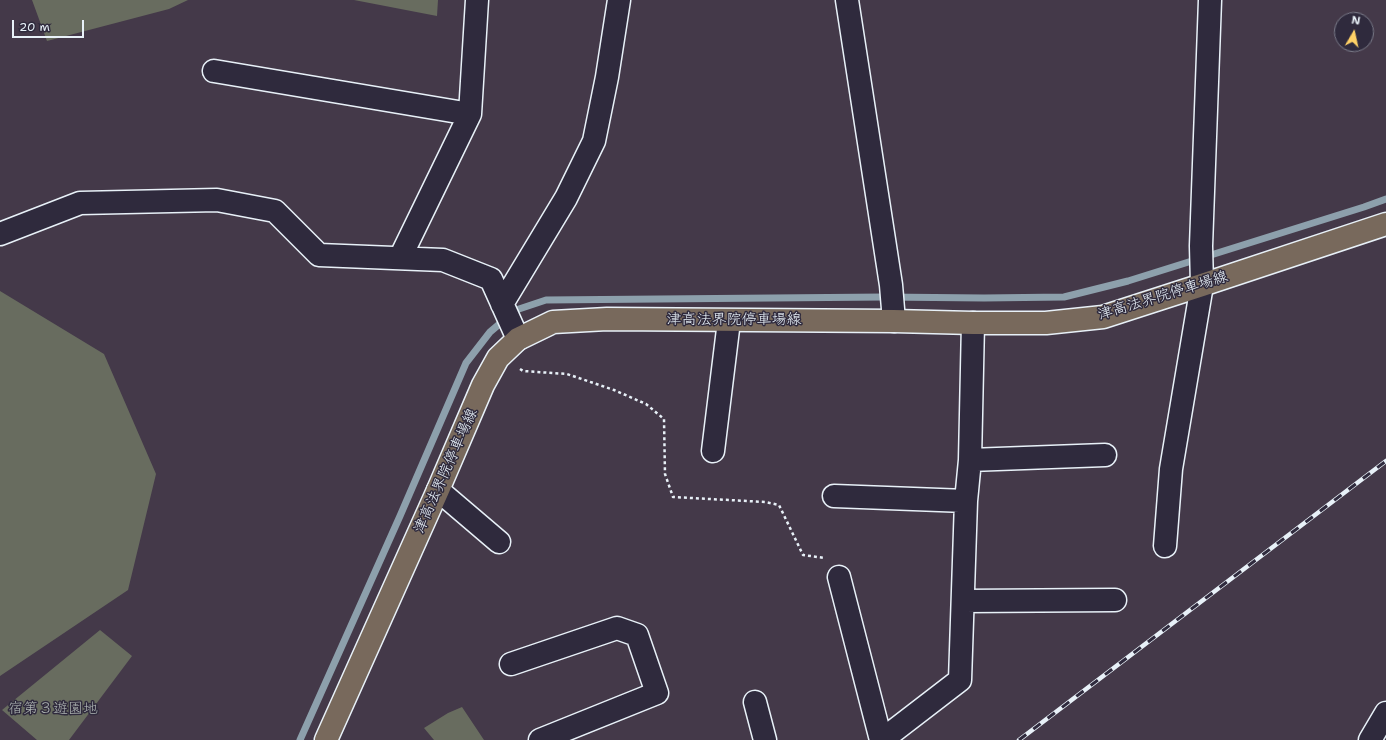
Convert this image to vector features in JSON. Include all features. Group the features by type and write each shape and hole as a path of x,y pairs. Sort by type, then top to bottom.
{"main road":[{"name":"津高法界院停車場線","path":"326,740 438,490 483,385 498,358 509,319 553,322 607,319 729,321 893,306 973,323 1046,323 1103,317 1201,277 1386,224"}],"street":[{"path":"400,258 470,114 477,0"},
{"path":"509,319 594,141 607,77 619,0"},
{"path":"847,0 893,306"},
{"path":"1165,546 1171,469 1201,277 1210,0"},
{"path":"214,71 470,114"},
{"path":"0,234 80,203 217,200 275,211 319,255 443,260 491,279 509,319"},
{"path":"713,451 729,321"},
{"path":"839,577 881,740 960,680 964,601 966,501 970,460 973,323"},
{"path":"970,460 1105,455"},
{"path":"438,490 499,542"},
{"path":"834,496 966,501"},
{"path":"964,601 1115,600"},
{"path":"511,664 617,628 637,636 657,693 540,740"},
{"path":"755,702 765,740"},
{"path":"1370,740 1386,713"}],"path":[{"path":"498,358 523,370 567,374 614,390 646,404 664,420 665,474 673,497 765,502 779,505 803,555 824,558 839,577"}],"green space":[{"path":"32,0 188,0 169,9 47,41"},
{"path":"354,0 438,0 437,16"},
{"path":"0,291 104,354 156,474 128,590 0,676"},
{"name":"宿第３遊園地","path":"100,630 132,656 69,740 37,740 2,710"},
{"path":"462,707 484,740 434,740 424,728 448,713"}],"waterway":[{"path":"300,740 400,516 466,363 490,332 516,310 546,300 1064,297 1128,281 1386,199"}],"railway":[{"path":"1019,740 1386,461"}]}
